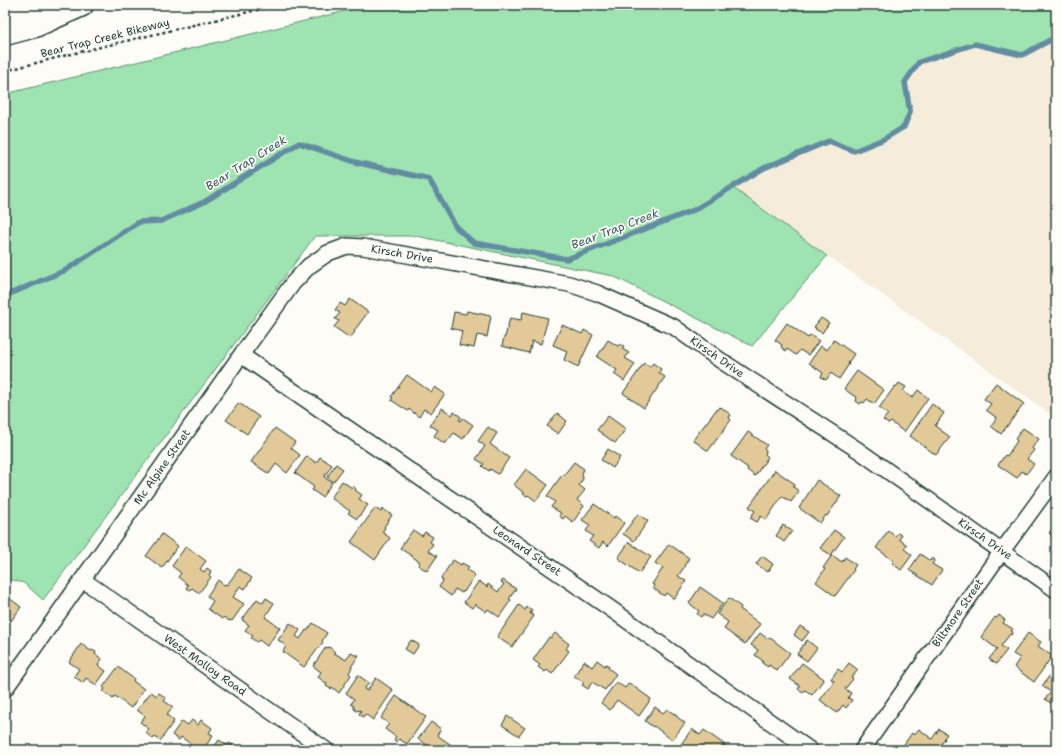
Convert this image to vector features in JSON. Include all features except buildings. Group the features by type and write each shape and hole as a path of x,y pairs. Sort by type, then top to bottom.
{"highway":[{"path":"5,17 58,5"},
{"path":"5,34 35,26 82,5"}],"street":[{"name":"Kirsch Drive","path":"328,253 347,246 363,247 569,284 597,293 674,327 720,360 858,450 1056,590"},
{"name":"Mc Alpine Street","path":"5,689 293,283 309,266 328,253"},
{"name":"Leonard Street","path":"241,355 611,609 810,750"},
{"name":"Biltmore Street","path":"862,750 1056,477"},
{"name":"West Molloy Road","path":"83,580 326,750"}],"path":[{"name":"Bear Trap Creek Bikeway","path":"5,71 278,5"}],"shaded area":[{"path":"1056,37 1056,418 731,187 764,168 829,141 854,151 884,139 904,127 910,112 905,82 919,62 975,44 1022,55"}],"green space":[{"path":"370,5 1056,5 1056,37 1022,55 975,44 919,62 905,82 910,112 904,127 884,139 854,151 829,141 764,168 732,187 827,256 752,346 613,276 416,236 315,236 43,600 24,583 5,578 5,94"}],"waterway":[{"name":"Bear Trap Creek","path":"5,296 66,270 139,222 161,221 204,202 299,143 355,162 429,179 456,227 474,243 567,259 694,210 764,168 829,141 854,151 884,139 904,127 910,112 905,82 919,62 975,44 1022,55 1056,37"}]}
